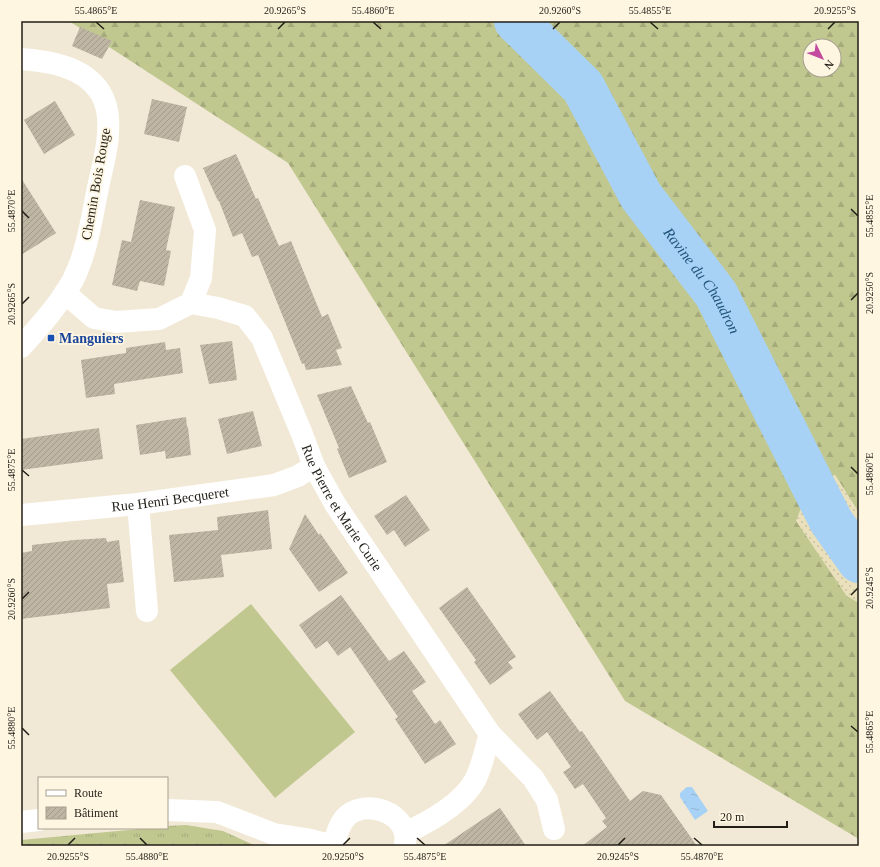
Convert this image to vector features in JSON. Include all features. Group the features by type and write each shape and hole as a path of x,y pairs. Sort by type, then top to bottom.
{"street":[{"name":"Chemin Bois Rouge","path":"21,59 64,66 91,82 100,91 107,106 108,133 84,254 74,278 65,292 41,325 21,347"},
{"path":"65,292 94,318 116,322 159,319 191,303 201,278 205,230 185,176"},
{"name":"Rue Pierre et Marie Curie","path":"191,303 218,308 245,316 262,338 314,466 335,504 490,734 533,778 547,800 554,829"},
{"name":"Rue Henri Becqueret","path":"21,514 138,504 274,485 298,476 314,466"},
{"path":"138,504 147,611"},
{"path":"168,810 217,812 274,834 306,839 334,846 338,829 348,815 364,808 381,809 396,818 405,839 460,799 474,781 482,762 490,734"},
{"path":"21,822 38,820"}],"green space":[{"path":"69,21 859,21 859,513 835,475 846,595 859,603 859,839 625,701 288,163"},
{"path":"251,604 355,732 275,798 170,670"},
{"path":"186,825 223,831 256,846 21,846 21,840 139,829 168,829 168,826"}],"sand":[{"path":"835,475 859,513 859,603 846,595 796,521 811,482"}],"water":[{"path":"687,787 692,787 708,811 695,820 680,797 680,793"}],"building":[{"path":"80,27 112,41 102,59 72,46"},
{"path":"152,99 187,107 179,142 144,134"},
{"path":"55,101 75,135 44,154 24,120"},
{"path":"236,154 256,199 258,198 279,246 291,241 322,317 328,314 342,348 336,350 342,365 306,370 304,363 302,364 258,255 252,257 242,233 233,237 219,201 203,168"},
{"path":"21,178 56,233 21,255"},
{"path":"140,200 175,207 166,250 171,251 164,286 140,281 137,291 112,285 122,240 131,242"},
{"path":"232,341 237,380 209,384 200,345"},
{"path":"165,342 166,350 180,348 183,373 114,384 115,394 86,398 81,360 126,353 126,348"},
{"path":"351,386 368,423 370,422 387,462 349,478 337,449 339,448 317,395"},
{"path":"253,411 262,446 227,454 218,419"},
{"path":"186,417 191,455 166,459 165,451 140,455 136,425"},
{"path":"99,428 103,459 21,470 21,439"},
{"path":"406,495 430,530 405,547 394,530 387,535 374,516"},
{"path":"268,510 272,549 221,555 224,577 174,582 169,535 218,530 217,517"},
{"path":"305,514 348,573 319,592 289,549"},
{"path":"106,538 107,542 119,540 124,582 107,584 110,608 21,619 21,553 32,551 32,545"},
{"path":"467,587 516,657 508,662 513,668 490,685 474,662 476,660 439,608"},
{"path":"341,595 389,661 404,651 426,682 412,691 435,724 440,720 456,744 425,764 395,719 398,717 350,647 338,656 327,641 316,649 299,625"},
{"path":"550,691 580,732 582,731 630,801 643,791 661,795 697,846 582,846 607,827 602,821 606,818 583,784 575,789 563,772 571,767 547,732 537,740 518,714"},
{"path":"500,808 526,846 443,846 492,813"}],"waterway":[{"name":"Ravine du Chaudron","path":"516,21 583,87 641,196 716,294 831,521 859,561"}],"place":[{"name":"Manguiers","path":"51,338"}]}
